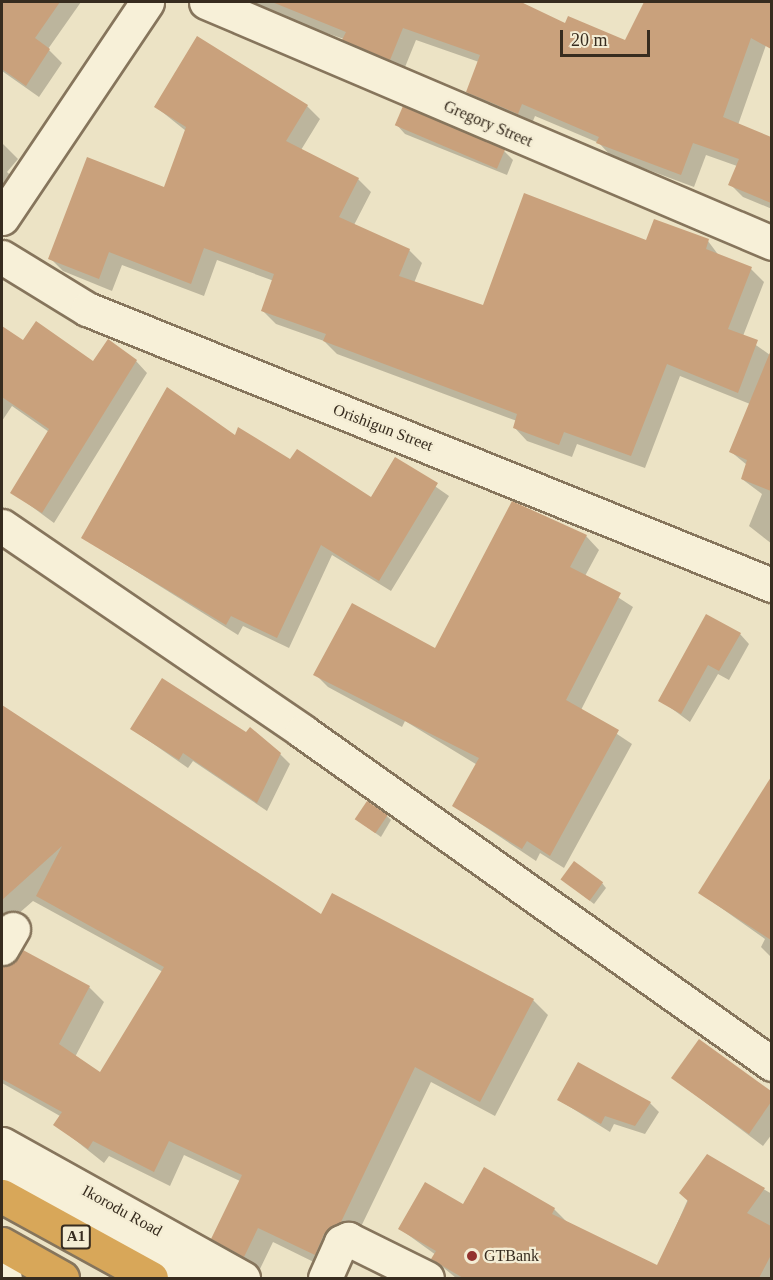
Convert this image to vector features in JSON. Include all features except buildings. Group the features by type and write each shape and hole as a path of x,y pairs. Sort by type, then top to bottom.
{"highway":[{"name":"A1","path":"2,1196 151,1278"},
{"name":"A1","path":"2,1244 62,1278"}],"street":[{"path":"2,218 147,2"},
{"name":"Gregory Street","path":"206,2 771,243"},
{"name":"Orishigun Street","path":"2,257 87,309 771,585"},
{"path":"2,526 302,731 771,1064"},
{"name":"Ikorodu Road","path":"2,1144 243,1278"},
{"path":"2,1171 195,1278"},
{"path":"325,1278 341,1242 348,1239 427,1278"}],"place":[{"name":"GTBank","path":"472,1256"}]}
